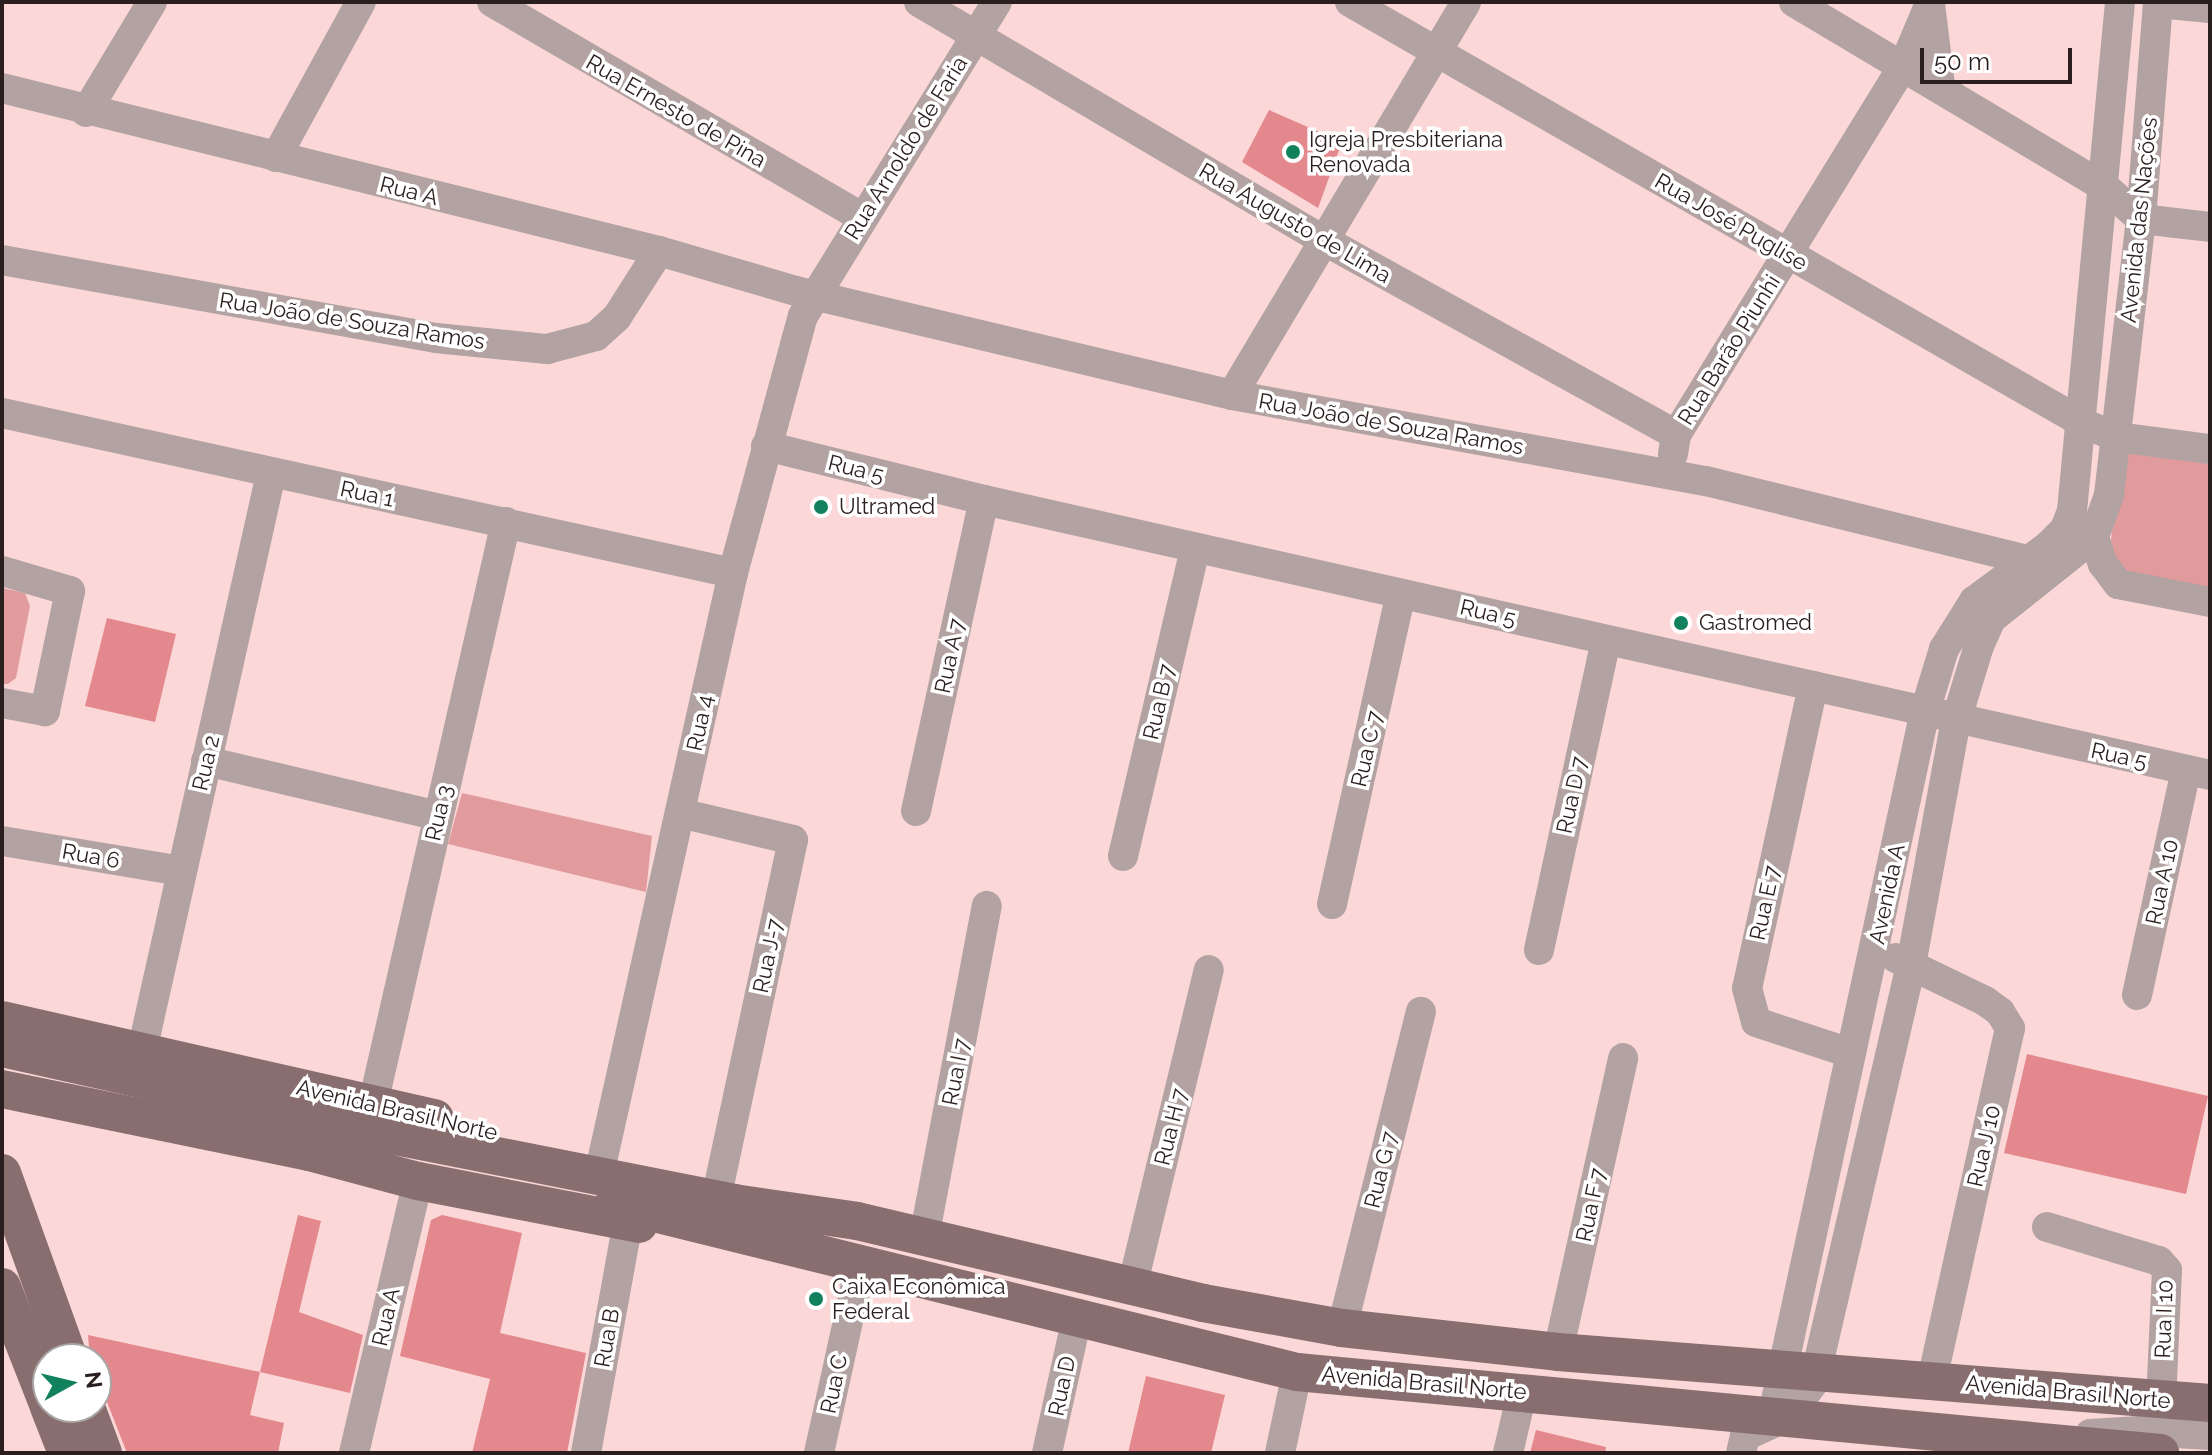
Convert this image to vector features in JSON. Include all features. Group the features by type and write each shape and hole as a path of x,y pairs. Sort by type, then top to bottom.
{"main road":[{"name":"Avenida Brasil Norte","path":"2,1020 719,1184 790,1210"},
{"name":"Avenida Brasil Norte","path":"2,1048 396,1136 790,1210 1133,1283 1203,1303 1342,1328 1558,1352 2210,1403"},
{"name":"Avenida Brasil Norte","path":"2,1067 405,1153 651,1212 702,1229 1297,1372 1781,1415 1975,1444 2044,1442 2160,1453"},
{"name":"Avenida Brasil Norte","path":"2,1089 309,1152 418,1181 628,1223 702,1229"},
{"path":"2,1173 63,1343"},
{"path":"2,1287 32,1362"},
{"path":"56,1423 67,1453"},
{"path":"92,1423 103,1453"}],"street":[{"path":"86,112 152,2"},
{"path":"276,157 361,2"},
{"name":"Rua Augusto de Lima","path":"919,2 1327,242 1676,435"},
{"name":"Rua Arnoldo de Faria","path":"816,295 997,2"},
{"name":"Rua José Puglise","path":"1350,2 2083,423 2116,437 2210,449"},
{"path":"1232,395 1327,242 1466,2"},
{"path":"1794,2 1940,86 2106,188 2141,219 2210,227"},
{"name":"Avenida das Nações","path":"2083,423 2120,2"},
{"path":"2158,2 2210,8"},
{"name":"Avenida das Nações","path":"2116,437 2141,219 2158,2"},
{"path":"1930,3 1940,86"},
{"name":"Rua Barão Piunhi","path":"1668,475 1676,435 1904,65 1930,3"},
{"name":"Rua Ernesto de Pina","path":"511,7 862,217"},
{"name":"Rua A","path":"2,88 86,112 659,251 816,295"},
{"name":"Rua João de Souza Ramos","path":"2,260 436,338 547,349 596,336 617,317 659,251"},
{"name":"Rua João de Souza Ramos","path":"816,295 1232,395 1668,475 2028,560"},
{"name":"Rua 4","path":"603,1157 733,573 803,316 816,295"},
{"name":"Rua 1","path":"2,413 733,573"},
{"name":"Avenida A","path":"1781,1415 1801,1405 1800,1369 1850,1053 1876,948 1925,711 1944,649 1974,601 2065,529 2072,511 2083,423"},
{"path":"2116,437 2109,495 2094,537 2103,564 2118,584 2210,602"},
{"name":"Rua 5","path":"766,446 984,500 2198,773"},
{"name":"Rua 2","path":"142,1051 271,474"},
{"name":"Rua A 7","path":"916,811 984,500"},
{"name":"Rua 3","path":"373,1104 506,522"},
{"name":"Avenida A","path":"1800,1369 1911,965 1956,721 1991,619 2094,537"},
{"path":"1968,547 1976,571 1974,601"},
{"name":"Rua B 7","path":"1123,856 1195,548"},
{"path":"2,571 70,591 45,711 2,703"},
{"name":"Rua C 7","path":"1332,904 1401,594"},
{"name":"Rua D 7","path":"1539,950 1606,640"},
{"name":"Rua E 7","path":"1813,686 1747,988 1756,1022 1850,1053"},
{"path":"206,761 439,816"},
{"name":"Rua A 10","path":"2137,995 2198,773"},
{"name":"Rua J-7","path":"680,813 793,840 719,1184"},
{"name":"Rua 6","path":"2,841 181,871"},
{"name":"Rua I 7","path":"924,1238 987,906"},
{"path":"1876,948 1911,965"},
{"name":"Rua J 10","path":"1911,965 1985,1001 2010,1028 1932,1381"},
{"name":"Rua H 7","path":"1133,1283 1209,970"},
{"name":"Rua G 7","path":"1342,1328 1421,1012"},
{"name":"Rua F 7","path":"1558,1352 1623,1058"},
{"name":"Rua A","path":"354,1453 418,1181"},
{"name":"Rua B","path":"586,1453 628,1223"},
{"name":"Rua I 10","path":"2047,1227 2159,1261 2167,1270 2161,1400"},
{"name":"Rua C","path":"819,1453 860,1267"},
{"name":"Rua D","path":"1047,1453 1077,1318"},
{"path":"1280,1453 1297,1372"},
{"path":"2036,1391 2107,1409 2210,1419"},
{"path":"1508,1453 1522,1393"},
{"path":"1741,1453 1745,1436 1781,1415"},
{"path":"2044,1442 2140,1431 2210,1435"}],"shaded area":[{"path":"2120,444 2210,452 2210,597 2108,573"},
{"path":"2,588 25,593 30,606 16,678 8,684 2,684"},
{"path":"462,793 652,836 646,892 448,844"}],"building":[{"name":"Igreja Presbiteriana Renovada","path":"1269,110 1342,142 1318,208 1242,162"},
{"path":"107,618 176,634 155,722 85,706"},
{"path":"2027,1054 2208,1096 2186,1194 2004,1153"},
{"path":"298,1215 321,1221 299,1312 363,1335 350,1393 260,1372"},
{"path":"442,1215 522,1233 500,1333 586,1353 567,1453 472,1453 490,1379 400,1356 431,1220"},
{"path":"88,1335 260,1372 250,1415 284,1423 278,1453 127,1453 112,1415 112,1343 89,1343"},
{"path":"1146,1376 1225,1395 1211,1453 1128,1453"},
{"path":"1536,1430 1606,1447 1605,1453 1530,1453"}],"place":[{"name":"Igreja Presbiteriana Renovada","path":"1293,152"},
{"name":"Ultramed","path":"821,507"},
{"name":"Gastromed","path":"1681,623"},
{"name":"Caixa Econômica Federal","path":"816,1299"}]}
